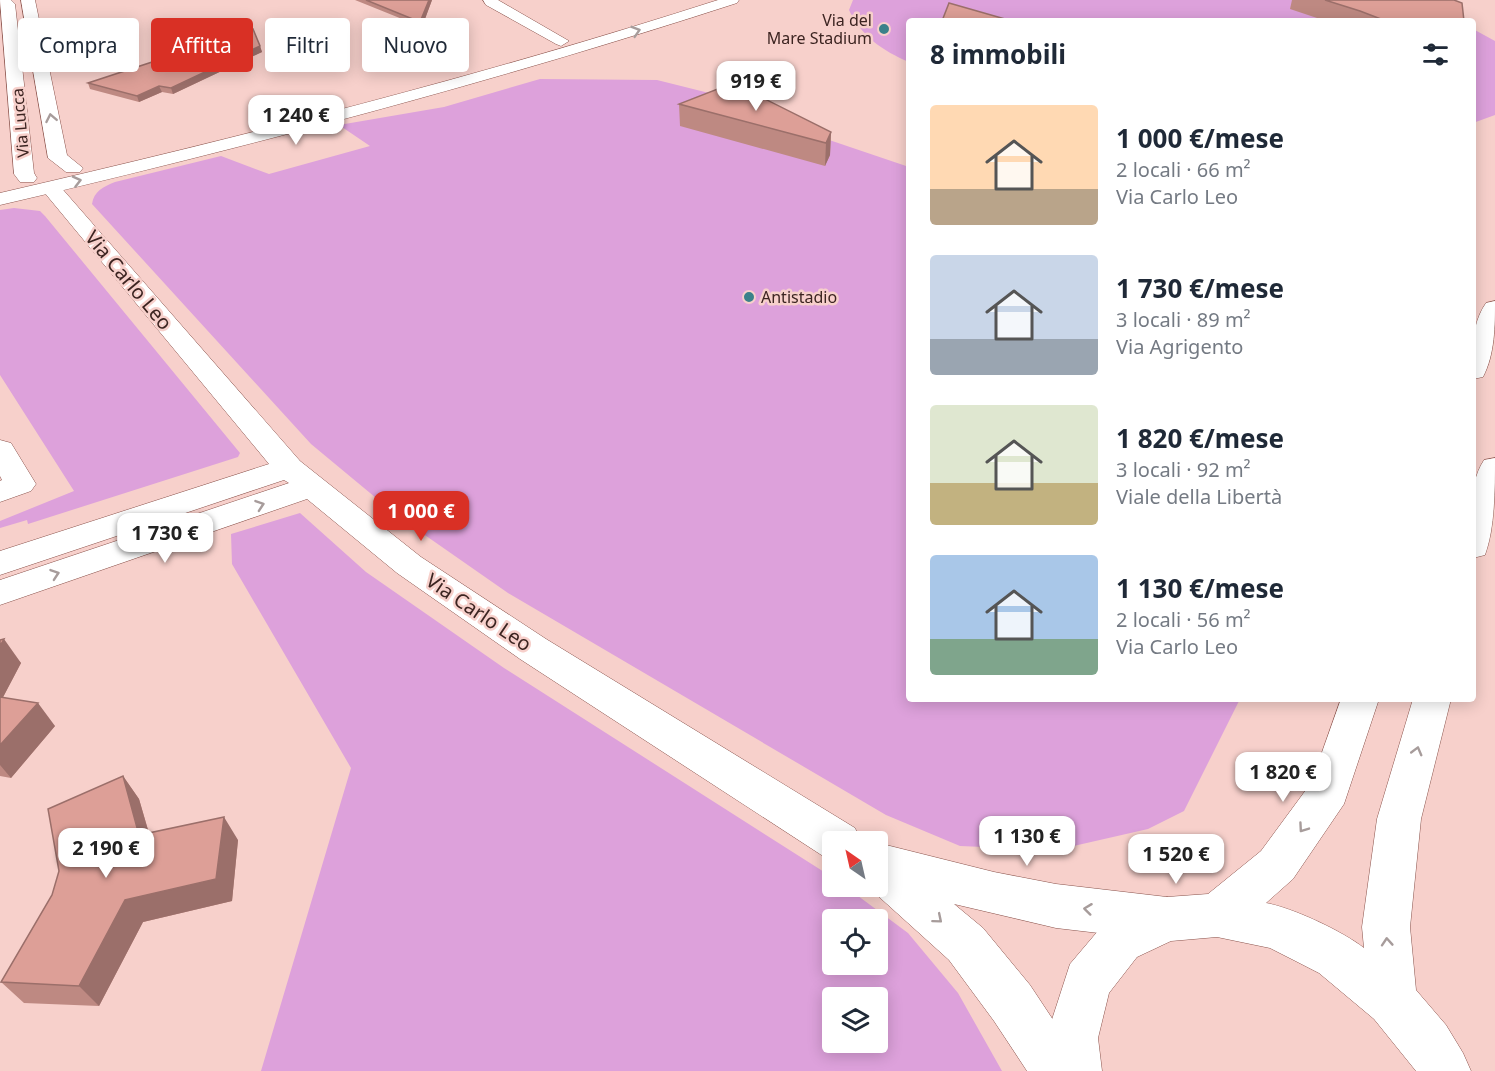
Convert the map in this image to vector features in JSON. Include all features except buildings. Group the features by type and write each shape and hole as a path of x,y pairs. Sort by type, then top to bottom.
{"street":[{"path":"4,2 29,0"},
{"name":"Via Lucca","path":"29,0 58,158 50,178"},
{"path":"490,0 561,41 580,48"},
{"path":"0,199 50,178 561,41 692,0"},
{"path":"0,184 50,178 327,119 580,48 732,0"},
{"name":"Via Lucca","path":"4,2 50,178"},
{"name":"Via Carlo Leo","path":"50,178 301,477 409,565 447,591 533,649 822,832"},
{"path":"1476,362 1495,308"},
{"path":"0,448 20,484 0,492"},
{"path":"1476,536 1495,467"},
{"path":"0,562 301,477"},
{"path":"0,592 301,477"},
{"path":"1217,915 1277,865 1329,791 1359,702"},
{"path":"1392,1001 1386,927 1399,819 1431,702"},
{"path":"888,866 1045,904 1167,919 1217,915 1276,927 1336,956 1392,1001 1428,1043 1445,1071"},
{"path":"888,877 966,944 1012,1003 1057,1071"},
{"path":"1076,1071 1072,1038 1087,981 1120,941 1167,919"}],"shaded area":[{"name":"Via del Mare Stadium","path":"853,0 1391,0 1445,18 906,18 906,61 882,48 866,35 849,10"},
{"path":"1476,31 1495,41 1495,115 1476,122"},
{"path":"540,79 657,80 733,99 782,124 906,166 906,702 1238,702 1184,811 1148,829 1056,850 960,846 886,815 508,593 399,517 311,444 92,204 100,190 115,182 221,156 269,174 370,146 339,125 444,107"},
{"path":"14,208 40,211 45,216 240,453 238,457 28,524 27,520 0,528 0,521 74,491 0,375 0,210"},
{"path":"300,513 366,572 504,668 822,871 822,897 859,897 876,909 822,909 822,975 888,975 888,918 908,933 958,993 1002,1071 261,1071 351,768 232,564 231,534"}],"place":[{"name":"Via del Mare Stadium","path":"884,29"},
{"name":"Antistadio","path":"749,297"}]}
